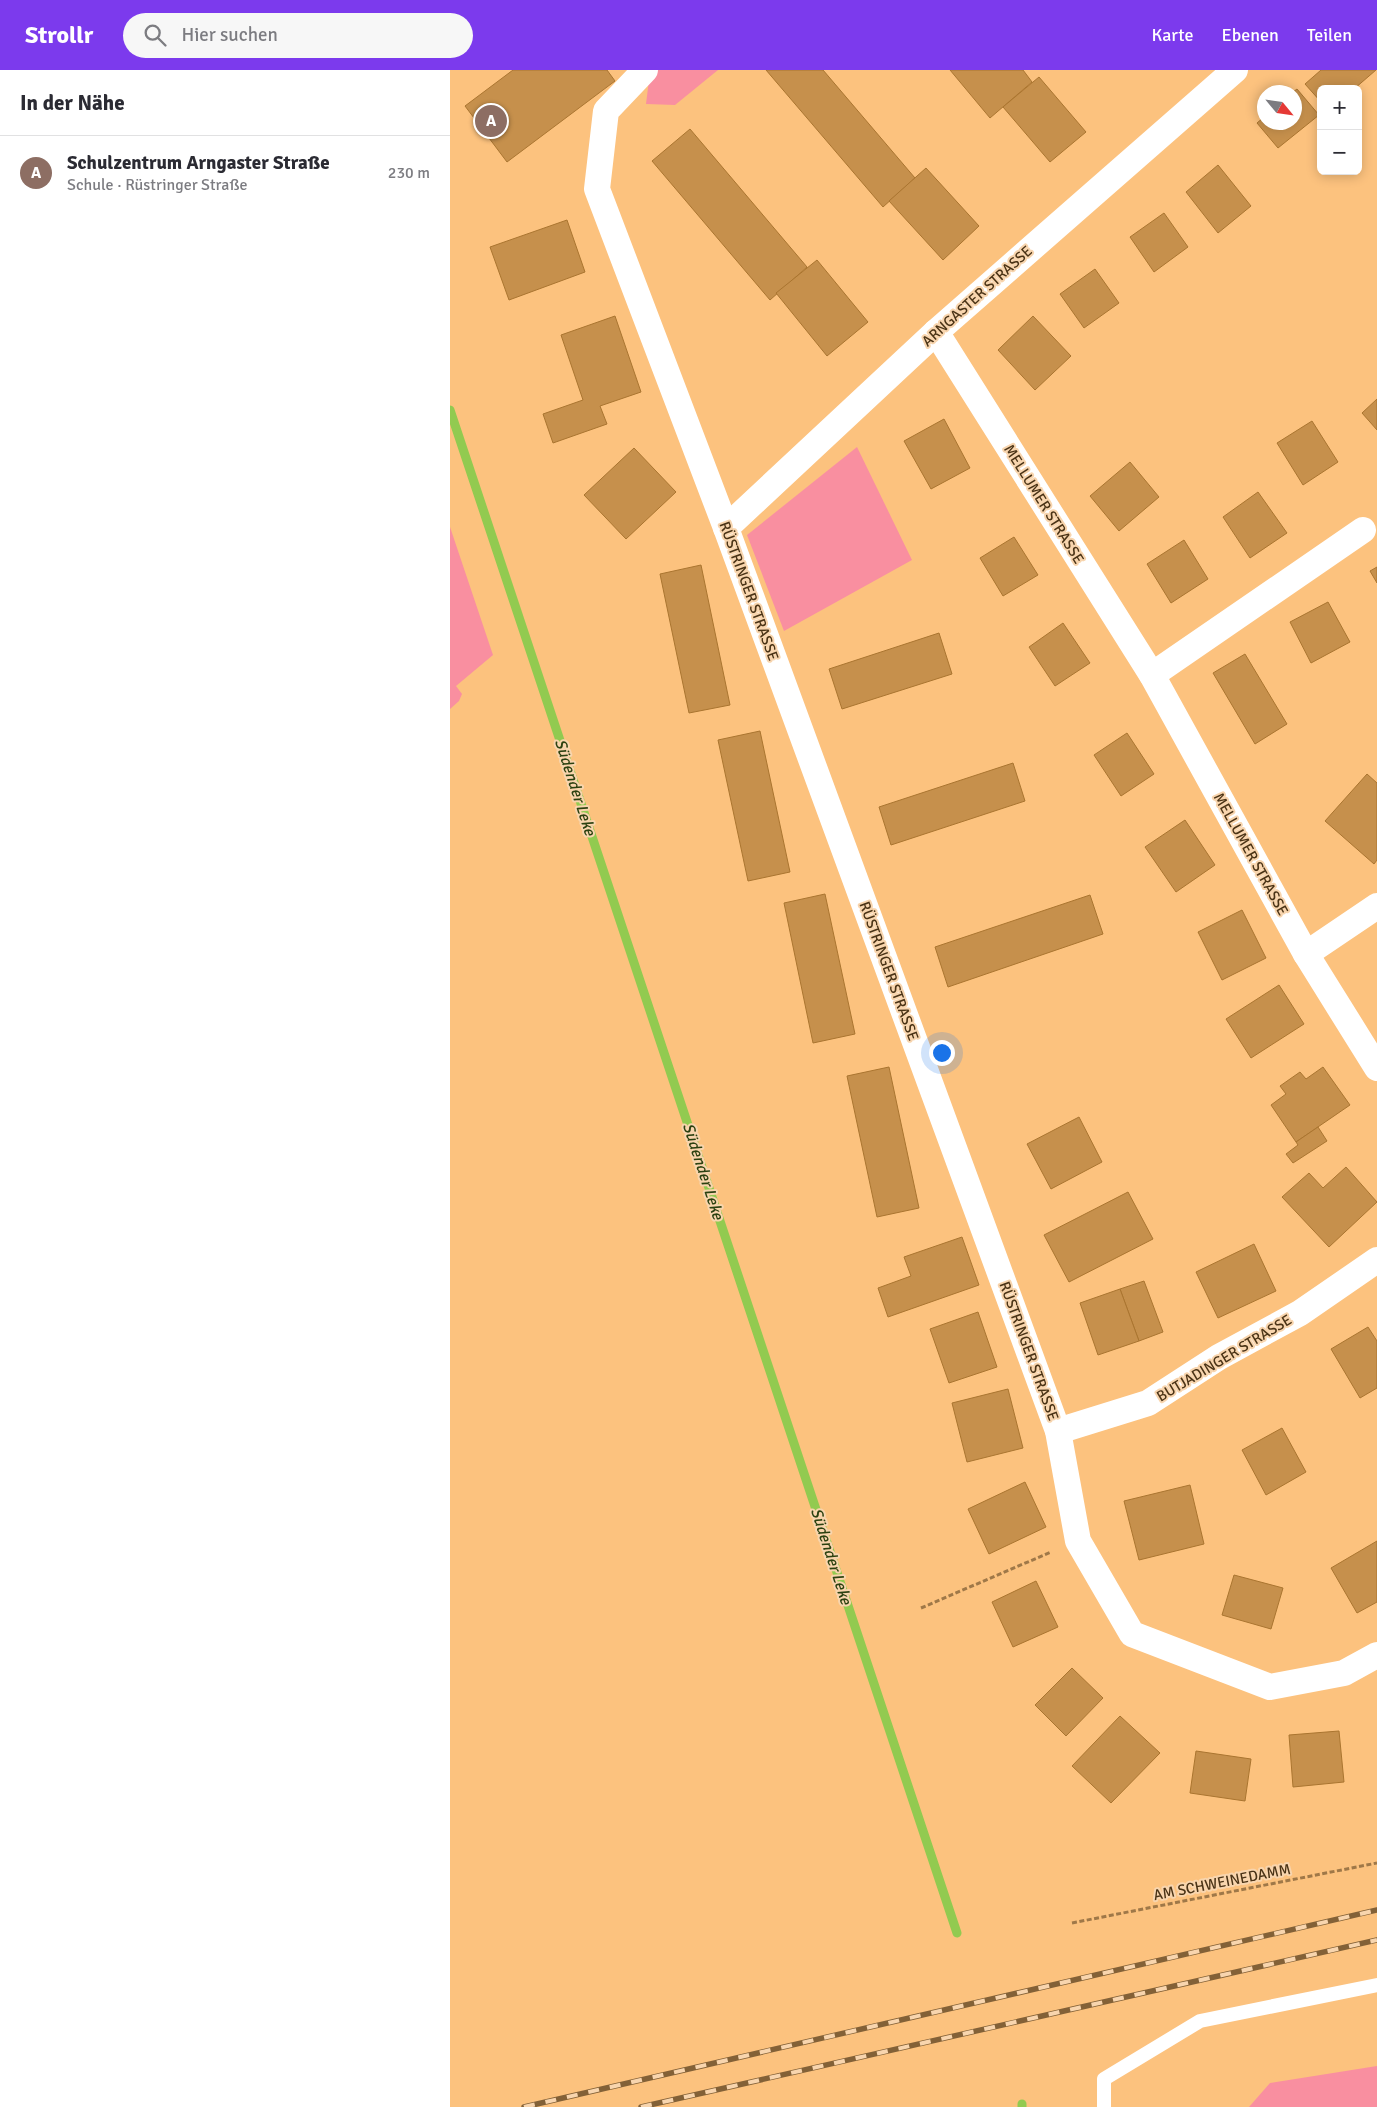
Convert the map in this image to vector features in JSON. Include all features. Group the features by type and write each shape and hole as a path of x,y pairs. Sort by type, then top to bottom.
{"street":[{"name":"RÜSTRINGER STRASSE","path":"645,70 606,110 597,189 726,528 1058,1430 1078,1541 1132,1634 1270,1687 1344,1673 1377,1655"},
{"name":"ARNGASTER STRASSE","path":"726,528 936,332 1234,70"},
{"name":"MELLUMER STRASSE","path":"936,332 1152,676 1306,954 1377,1068"},
{"path":"1152,676 1363,530"},
{"path":"1306,954 1377,906"},
{"name":"BUTJADINGER STRASSE","path":"1058,1430 1148,1402 1219,1357 1300,1313 1377,1260"}],"lane":[{"path":"1104,2107 1104,2079 1200,2021 1377,1985"}],"path":[{"path":"921,1608 1078,1541"},
{"name":"AM SCHWEINEDAMM","path":"1072,1924 1377,1863"}],"shaded area":[{"path":"658,70 718,70 675,105 646,104 649,80"},
{"path":"857,447 912,560 784,631 747,535"},
{"path":"450,527 493,655 456,686 462,694 459,701 450,709"},
{"path":"1377,2066 1377,2107 1249,2107 1270,2083"}],"building":[{"path":"513,70 607,70 615,81 507,162 465,106"},
{"path":"766,70 823,70 915,178 883,207"},
{"path":"950,70 1023,70 1032,82 990,118"},
{"path":"1321,70 1376,70 1359,85 1317,85 1317,98 1305,84"},
{"path":"1039,77 1086,132 1050,162 1003,107"},
{"path":"1302,95 1317,113 1317,117 1302,129"},
{"path":"690,129 807,267 770,300 652,161"},
{"path":"1263,130 1300,130 1278,148"},
{"path":"1218,165 1251,206 1218,233 1186,192"},
{"path":"926,168 979,226 943,260 889,201"},
{"path":"1164,213 1188,247 1154,272 1130,237"},
{"path":"567,220 585,272 509,300 490,247"},
{"path":"817,260 868,322 827,356 776,293"},
{"path":"1095,269 1119,303 1084,328 1060,294"},
{"path":"615,316 641,392 600,406 607,424 553,443 543,414 583,400 561,335"},
{"path":"1033,316 1071,356 1035,390 998,350"},
{"path":"1377,399 1377,430 1362,413"},
{"path":"944,419 970,468 931,489 904,441"},
{"path":"1312,421 1338,462 1303,485 1277,443"},
{"path":"634,448 676,492 626,539 584,495"},
{"path":"1130,462 1159,497 1119,531 1090,496"},
{"path":"1258,492 1287,533 1250,558 1223,517"},
{"path":"1014,537 1038,575 1003,596 980,558"},
{"path":"1184,540 1208,579 1171,603 1147,564"},
{"path":"701,565 730,705 689,713 660,574"},
{"path":"1377,567 1377,583 1370,571"},
{"path":"1328,602 1350,642 1311,663 1290,622"},
{"path":"1063,623 1090,663 1055,686 1029,647"},
{"path":"939,633 952,674 842,709 829,669"},
{"path":"1245,654 1287,724 1255,744 1213,673"},
{"path":"760,731 790,872 748,881 718,740"},
{"path":"1127,733 1154,774 1121,796 1094,755"},
{"path":"1013,763 1025,801 891,845 879,807"},
{"path":"1367,774 1377,783 1377,860 1374,864 1325,821"},
{"path":"1185,820 1215,865 1176,892 1145,847"},
{"path":"825,894 855,1034 813,1043 784,903"},
{"path":"1090,895 1103,934 948,987 935,947"},
{"path":"1242,910 1266,958 1222,980 1198,932"},
{"path":"1279,985 1304,1024 1251,1058 1226,1019"},
{"path":"889,1067 919,1208 877,1217 847,1076"},
{"path":"1323,1067 1350,1105 1296,1142 1271,1105 1286,1094 1280,1086 1300,1072 1306,1079"},
{"path":"1079,1117 1102,1162 1051,1189 1027,1144"},
{"path":"1318,1127 1327,1141 1293,1163 1286,1154 1298,1145 1296,1142"},
{"path":"1346,1167 1377,1202 1329,1247 1282,1197 1309,1173 1323,1188"},
{"path":"1128,1192 1153,1239 1069,1282 1044,1235"},
{"path":"962,1237 979,1285 888,1317 878,1288 911,1276 904,1257"},
{"path":"1254,1244 1276,1291 1218,1318 1196,1272"},
{"path":"1144,1281 1163,1332 1139,1341 1120,1289"},
{"path":"1120,1289 1139,1341 1098,1355 1080,1303"},
{"path":"978,1312 997,1367 949,1383 930,1329"},
{"path":"1368,1327 1377,1341 1377,1388 1360,1398 1331,1349"},
{"path":"1008,1389 1023,1448 967,1462 952,1403"},
{"path":"1282,1428 1306,1472 1266,1495 1242,1450"},
{"path":"1025,1482 1046,1527 989,1554 968,1509"},
{"path":"1190,1485 1204,1544 1139,1560 1124,1501"},
{"path":"1377,1541 1377,1602 1357,1613 1331,1568"},
{"path":"1234,1575 1283,1588 1271,1629 1222,1615"},
{"path":"1036,1581 1058,1627 1013,1647 992,1602"},
{"path":"1072,1668 1103,1698 1066,1736 1035,1705"},
{"path":"1120,1716 1160,1753 1111,1803 1072,1766"},
{"path":"1339,1731 1344,1782 1293,1787 1289,1735"},
{"path":"1196,1751 1251,1759 1245,1801 1190,1793"}],"waterway":[{"name":"Südender Leke","path":"450,410 957,1933"}],"railway":[{"path":"524,2107 1377,1910"},
{"path":"641,2107 1377,1940"}],"place":[{"name":"Schulzentrum Arngaster Straße","path":"491,121"}]}
